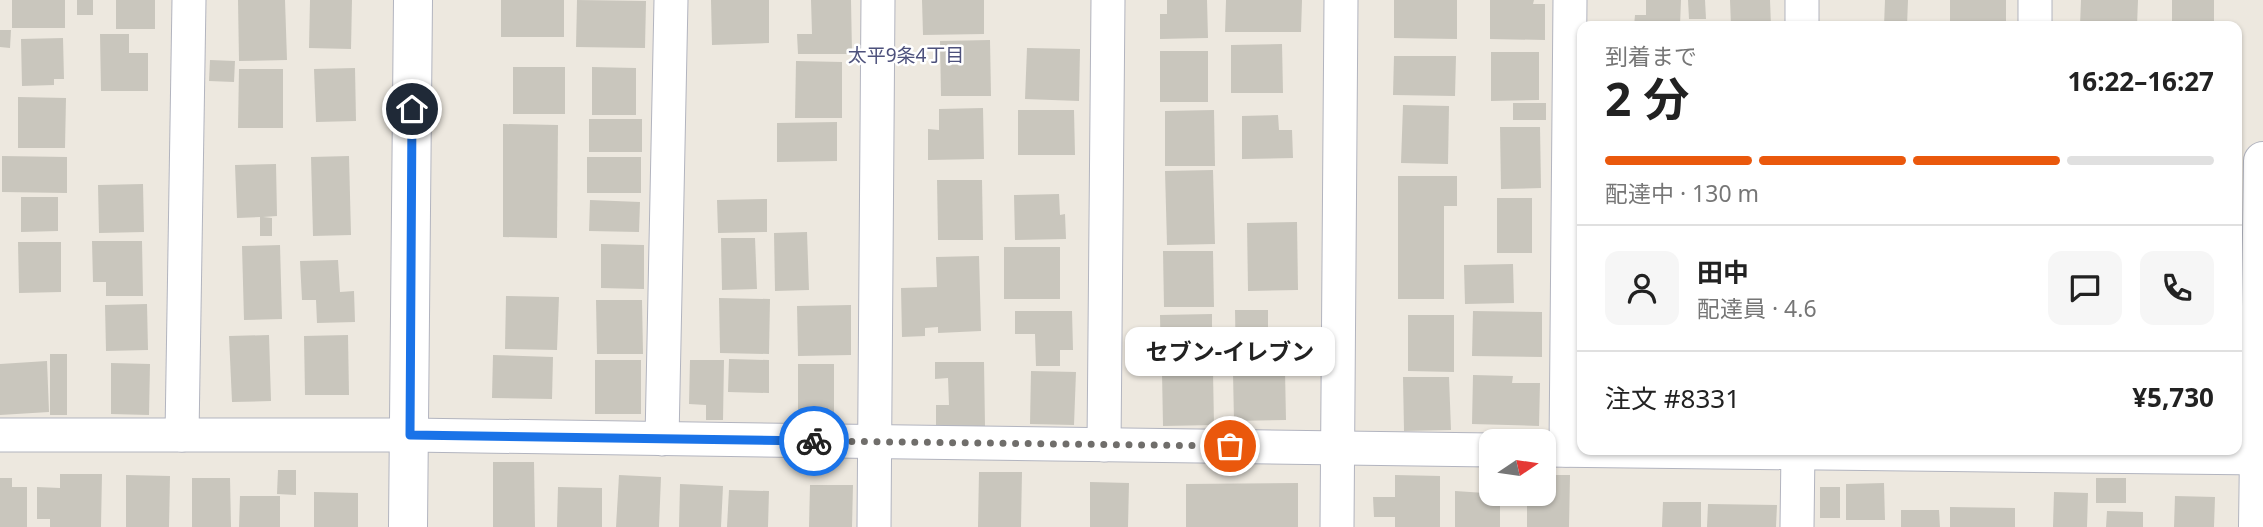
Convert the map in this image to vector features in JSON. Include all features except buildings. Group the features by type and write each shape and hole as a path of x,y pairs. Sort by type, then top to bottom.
{"street":[{"path":"182,435 188,0"},
{"path":"408,527 413,0"},
{"path":"662,439 671,0"},
{"path":"874,527 878,0"},
{"path":"1104,445 1108,0"},
{"path":"1337,527 1341,0"},
{"path":"1556,429 1570,0"},
{"path":"1802,0 1802,21"},
{"path":"2035,0 2035,21"},
{"path":"2258,527 2263,161"},
{"path":"0,435 410,435 1479,450"},
{"path":"1556,450 1577,450"},
{"path":"1797,527 1798,455"},
{"path":"2120,455 2261,458"}],"way so far":[{"path":"814,441 1230,446"}],"place":[{"name":"セブン-イレブン","path":"1230,446"}],"district":[{"name":"太平9条4丁目","path":"906,55"}],"route":[{"path":"412,109 410,435 814,441"}]}
